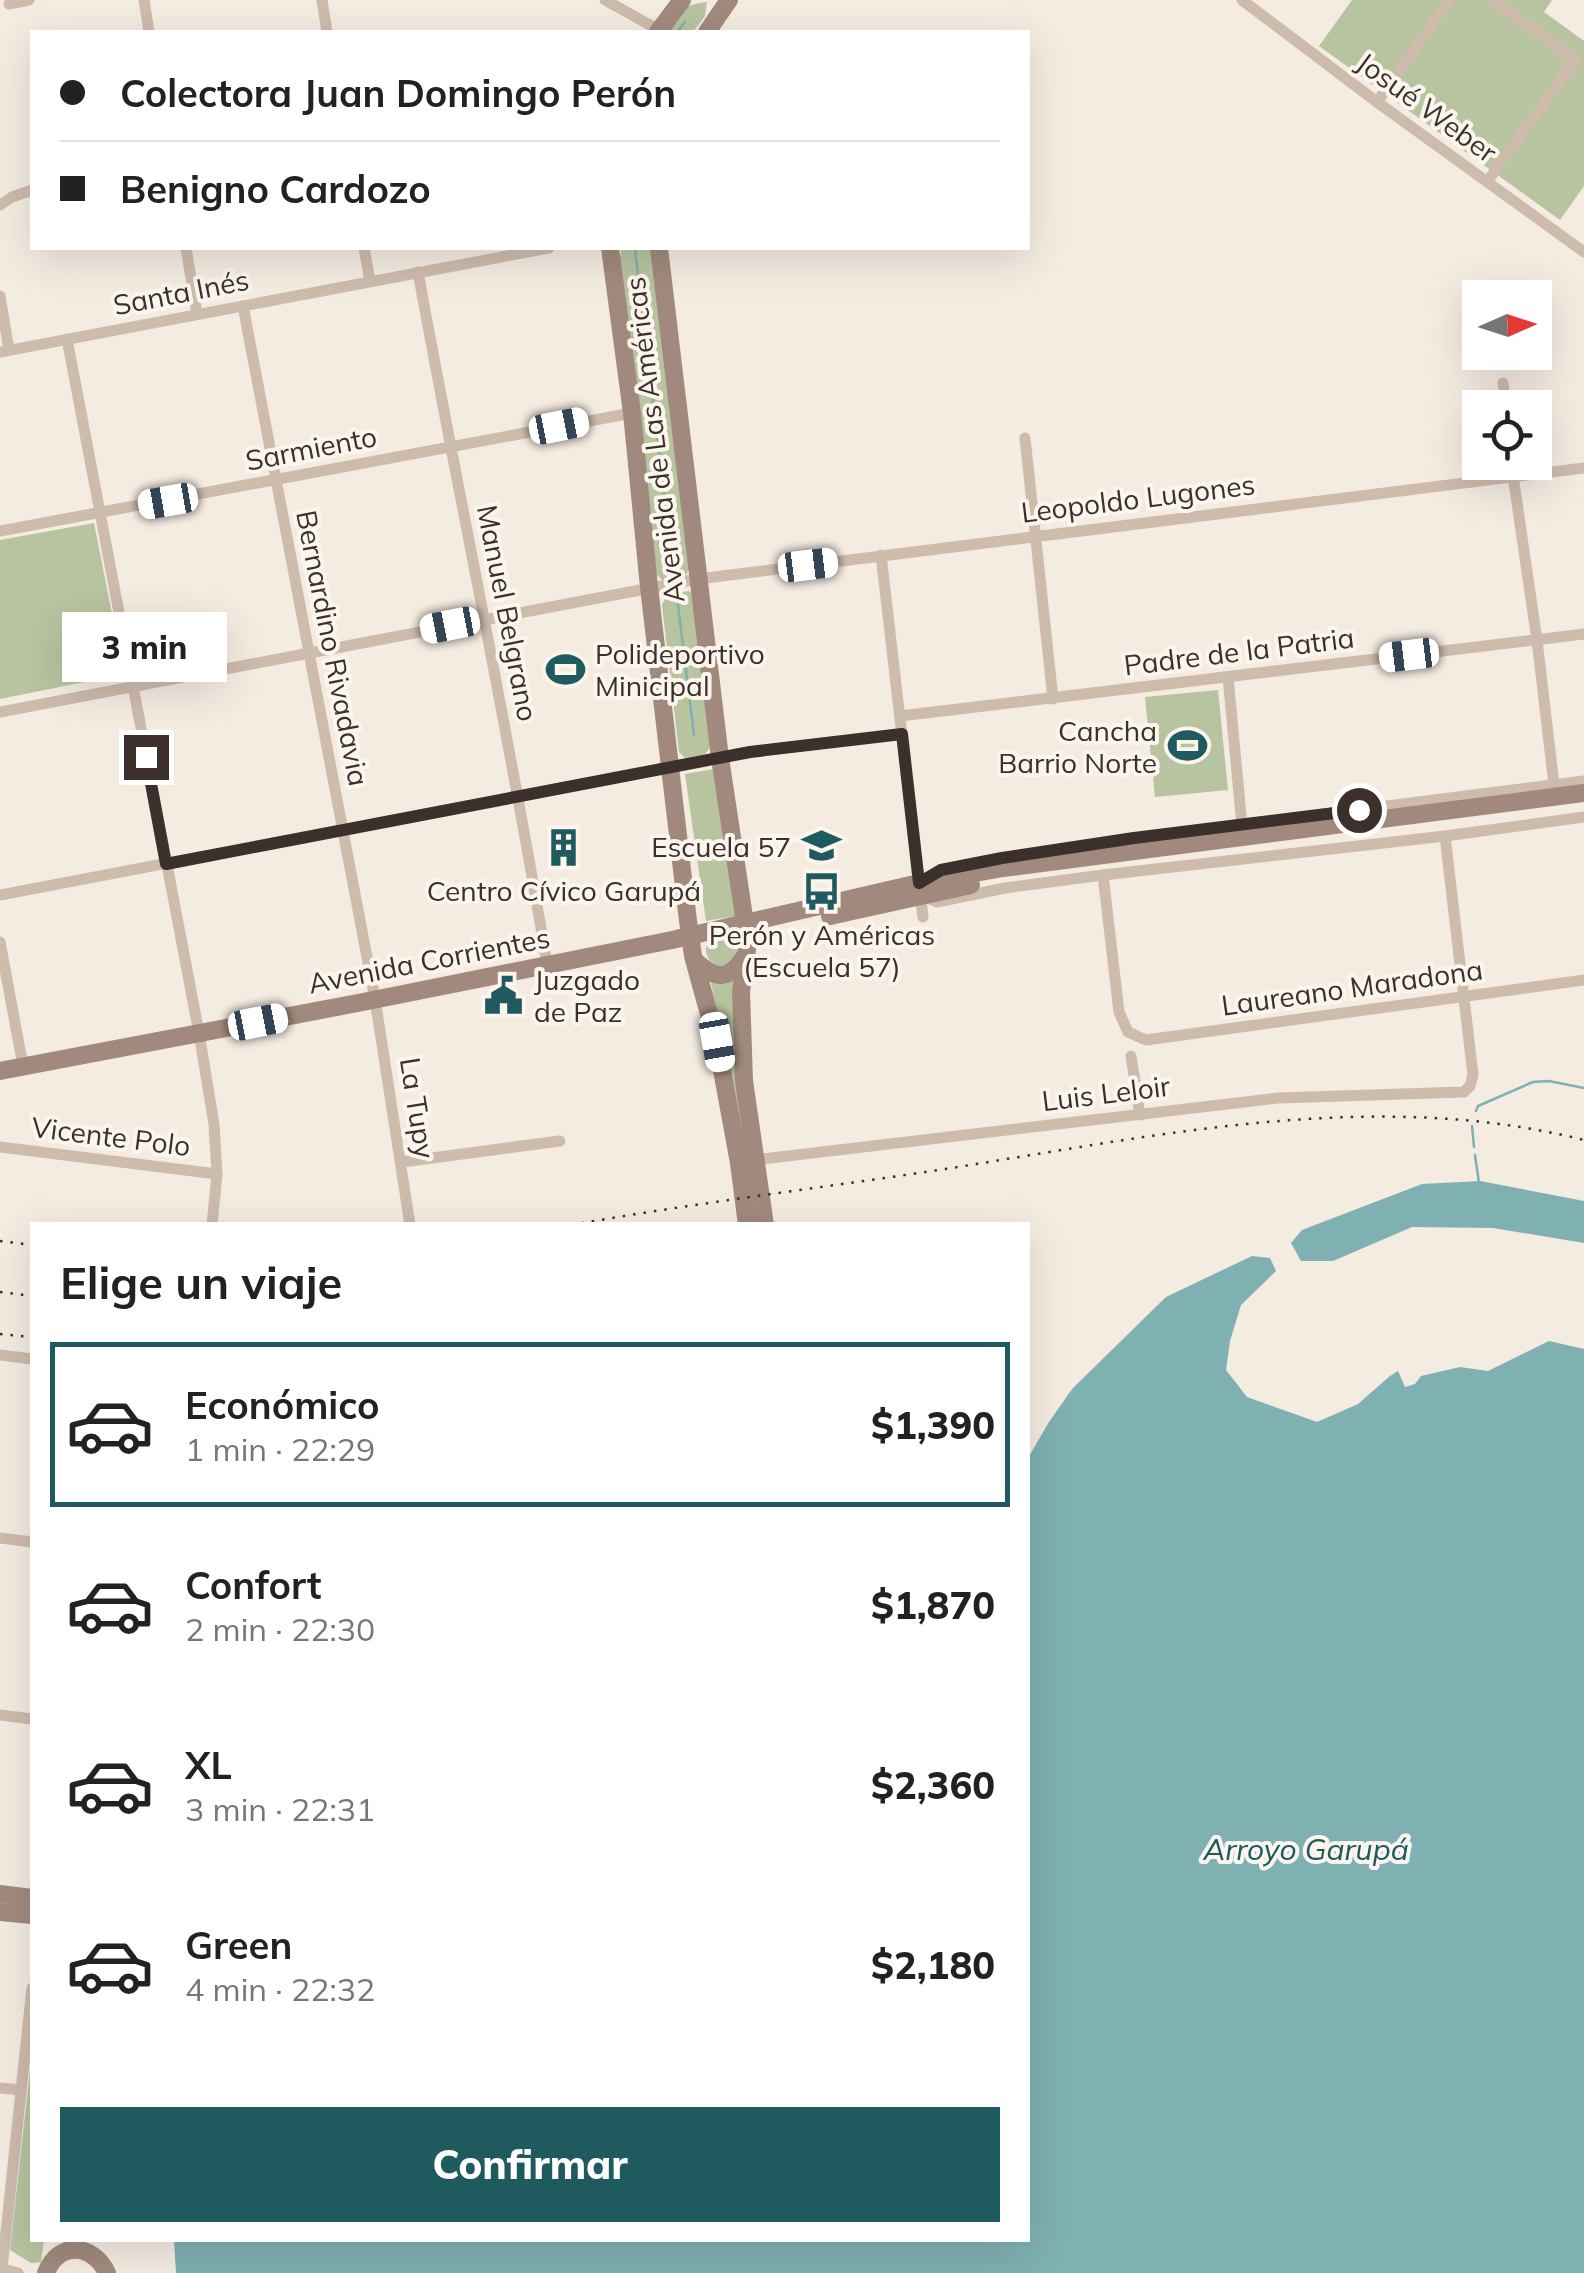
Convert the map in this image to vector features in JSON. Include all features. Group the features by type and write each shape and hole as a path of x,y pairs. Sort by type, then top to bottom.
{"main road":[{"path":"659,30 682,0"},
{"path":"708,30 729,0"},
{"name":"Avenida de Las Américas","path":"610,250 690,934 747,1162"},
{"name":"Avenida de Las Américas","path":"659,250 720,758 748,943 740,1020 747,1162"},
{"path":"920,889 1100,854 1584,792"},
{"path":"920,889 1584,805"},
{"name":"Avenida Corrientes","path":"0,1070 690,934 745,929 920,889"},
{"path":"695,961 707,972 724,975 739,966 746,955"},
{"path":"747,1162 747,1222"},
{"path":"747,1162 764,1222"},
{"path":"0,1894 30,1898"},
{"path":"0,1912 30,1915"},
{"path":"53,2257 74,2249 94,2248 107,2273"}],"street":[{"path":"9,4 29,0"},
{"path":"144,0 150,30"},
{"path":"322,0 328,30"},
{"path":"604,0 656,30"},
{"name":"Josué Weber","path":"1242,0 1584,252"},
{"path":"1377,102 1450,0"},
{"path":"1487,182 1575,60 1494,0"},
{"path":"0,204 30,191"},
{"path":"186,250 197,314"},
{"path":"364,250 370,282"},
{"name":"Santa Inés","path":"4,351 538,250"},
{"name":"Manuel Belgrano","path":"418,272 486,618 547,964"},
{"path":"0,296 4,351"},
{"name":"Bernardino Rivadavia","path":"243,306 374,999"},
{"path":"67,339 214,1124 217,1174 212,1222"},
{"path":"1503,383 1504,390"},
{"name":"Sarmiento","path":"0,531 632,413"},
{"path":"1024,438 1053,699"},
{"name":"Leopoldo Lugones","path":"1552,472 1584,468"},
{"name":"Leopoldo Lugones","path":"0,712 649,586 1488,480"},
{"path":"1512,480 1554,785"},
{"path":"881,556 923,917"},
{"name":"Padre de la Patria","path":"900,716 1584,634"},
{"path":"1228,677 1242,826"},
{"path":"0,895 750,752 902,734"},
{"path":"920,889 941,870 1002,858 1584,781"},
{"path":"920,889 938,902 1103,875 1584,817"},
{"path":"1445,836 1464,998"},
{"name":"Laureano Maradona","path":"1103,875 1119,1012 1128,1032 1146,1040 1584,980"},
{"path":"0,942 22,1066"},
{"name":"Luis Leloir","path":"747,1162 1279,1098 1464,1092 1473,1076 1464,998"},
{"name":"La Tupy","path":"374,999 410,1222"},
{"path":"1131,1056 1140,1115"},
{"path":"402,1162 560,1140"},
{"name":"Vicente Polo","path":"0,1147 217,1174"},
{"path":"0,1356 30,1359"},
{"path":"0,1538 30,1542"},
{"path":"0,1715 30,1719"},
{"path":"18,2273 1,2268 30,2005"},
{"path":"0,2088 20,2090"}],"green space":[{"path":"1352,0 1552,0 1544,12 1584,41 1584,186 1560,220 1319,46"},
{"path":"707,2 705,16 694,30 665,30 681,11"},
{"path":"622,250 653,250 690,566 685,578 665,583 656,574 619,260"},
{"path":"94,523 124,674 0,699 0,540"},
{"path":"689,591 696,597 711,747 704,755 685,758 679,752 662,605 667,594"},
{"name":"Cancha Barrio Norte","path":"1218,690 1228,790 1155,797 1145,697"},
{"path":"713,769 736,916 706,921 685,774"},
{"path":"722,934 733,939 738,950 733,961 722,966 711,961 706,950 711,939"},
{"path":"737,975 746,1133 743,1136 710,978"},
{"path":"30,2070 30,2242 44,2242 41,2262 31,2263 10,2250"}],"water":[{"path":"1480,1181 1584,1201 1584,1243 1493,1228 1412,1227 1333,1261 1301,1261 1291,1243 1302,1230 1422,1184"},
{"name":"Arroyo Garupá","path":"1252,1256 1270,1258 1276,1271 1241,1305 1226,1370 1247,1397 1317,1422 1358,1404 1398,1371 1405,1387 1415,1384 1421,1376 1460,1367 1488,1371 1549,1341 1584,1349 1584,2273 176,2273 174,2242 1030,2242 1030,1455 1072,1389 1166,1297"}],"waterway":[{"path":"679,30 685,22"},
{"path":"635,250 673,566"},
{"path":"677,597 694,735"},
{"path":"1476,1111 1478,1106 1533,1082 1584,1088"},
{"path":"1472,1126 1474,1147"},
{"path":"1475,1155 1479,1183"}],"railway":[{"path":"590,1222 1264,1122 1425,1118 1505,1125 1584,1140"},
{"path":"0,1241 30,1245"},
{"path":"0,1292 30,1296"},
{"path":"0,1334 30,1337"}],"place":[{"name":"Polideportivo Minicipal","path":"565,669"},
{"name":"Cancha Barrio Norte","path":"1187,746"},
{"name":"Escuela 57","path":"821,846"},
{"name":"Centro Cívico Garupá","path":"564,848"},
{"name":"Perón y Américas (Escuela 57)","path":"822,891"},
{"name":"Juzgado de Paz","path":"504,995"}],"route":[{"path":"146,757 166,864 750,752 902,734 919,883 941,870 1002,858 1359,810"}]}
